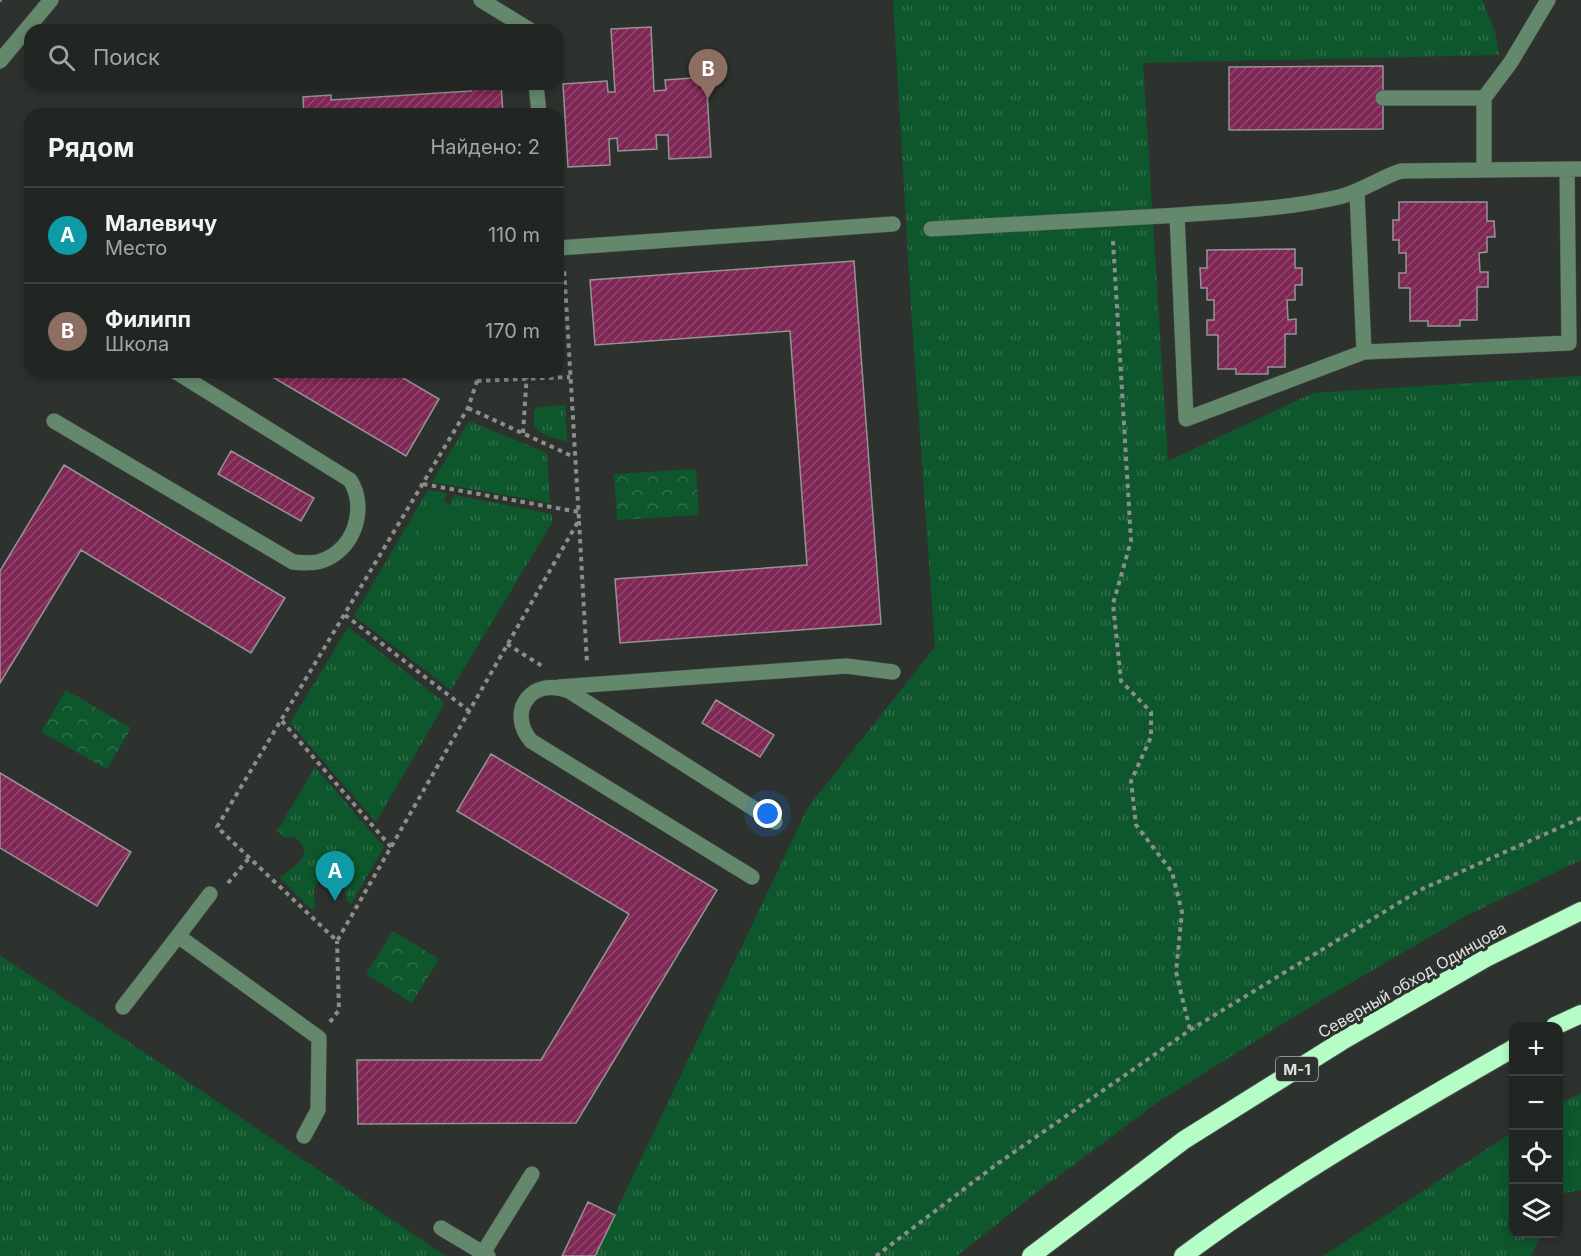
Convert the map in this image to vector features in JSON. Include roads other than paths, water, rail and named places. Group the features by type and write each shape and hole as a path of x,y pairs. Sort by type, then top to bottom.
{"highway":[{"name":"Северный обход Одинцова","path":"1031,1256 1184,1140 1263,1090 1342,1041 1486,958 1581,911"},
{"path":"1563,1022 1581,1014"},
{"path":"1183,1256 1237,1216 1380,1126 1509,1051"}],"street":[{"path":"481,0 520,24"},
{"path":"1484,170 1484,98 1511,62 1548,0"},
{"path":"27,24 42,3"},
{"path":"0,61 24,28"},
{"path":"537,90 538,108"},
{"path":"1383,98 1484,98"},
{"path":"931,230 1177,215 1308,202 1357,192 1388,175 1401,171 1574,169 1569,343 1364,352 1186,419 1177,215"},
{"path":"1357,192 1364,352"},
{"path":"564,254 893,224"},
{"path":"54,421 293,562 321,561 340,549 354,529 358,516 358,494 350,480 186,378"},
{"path":"752,877 531,741 524,733 521,723 524,703 530,695 549,686 846,666 893,672"},
{"path":"559,687 775,822"},
{"path":"123,1007 210,894"},
{"path":"178,936 319,1038 318,1110 304,1136"},
{"path":"441,1228 485,1254 532,1174"}],"place":[{"name":"Филипп","path":"708,99"},
{"name":"Малевичу","path":"335,901"}]}
